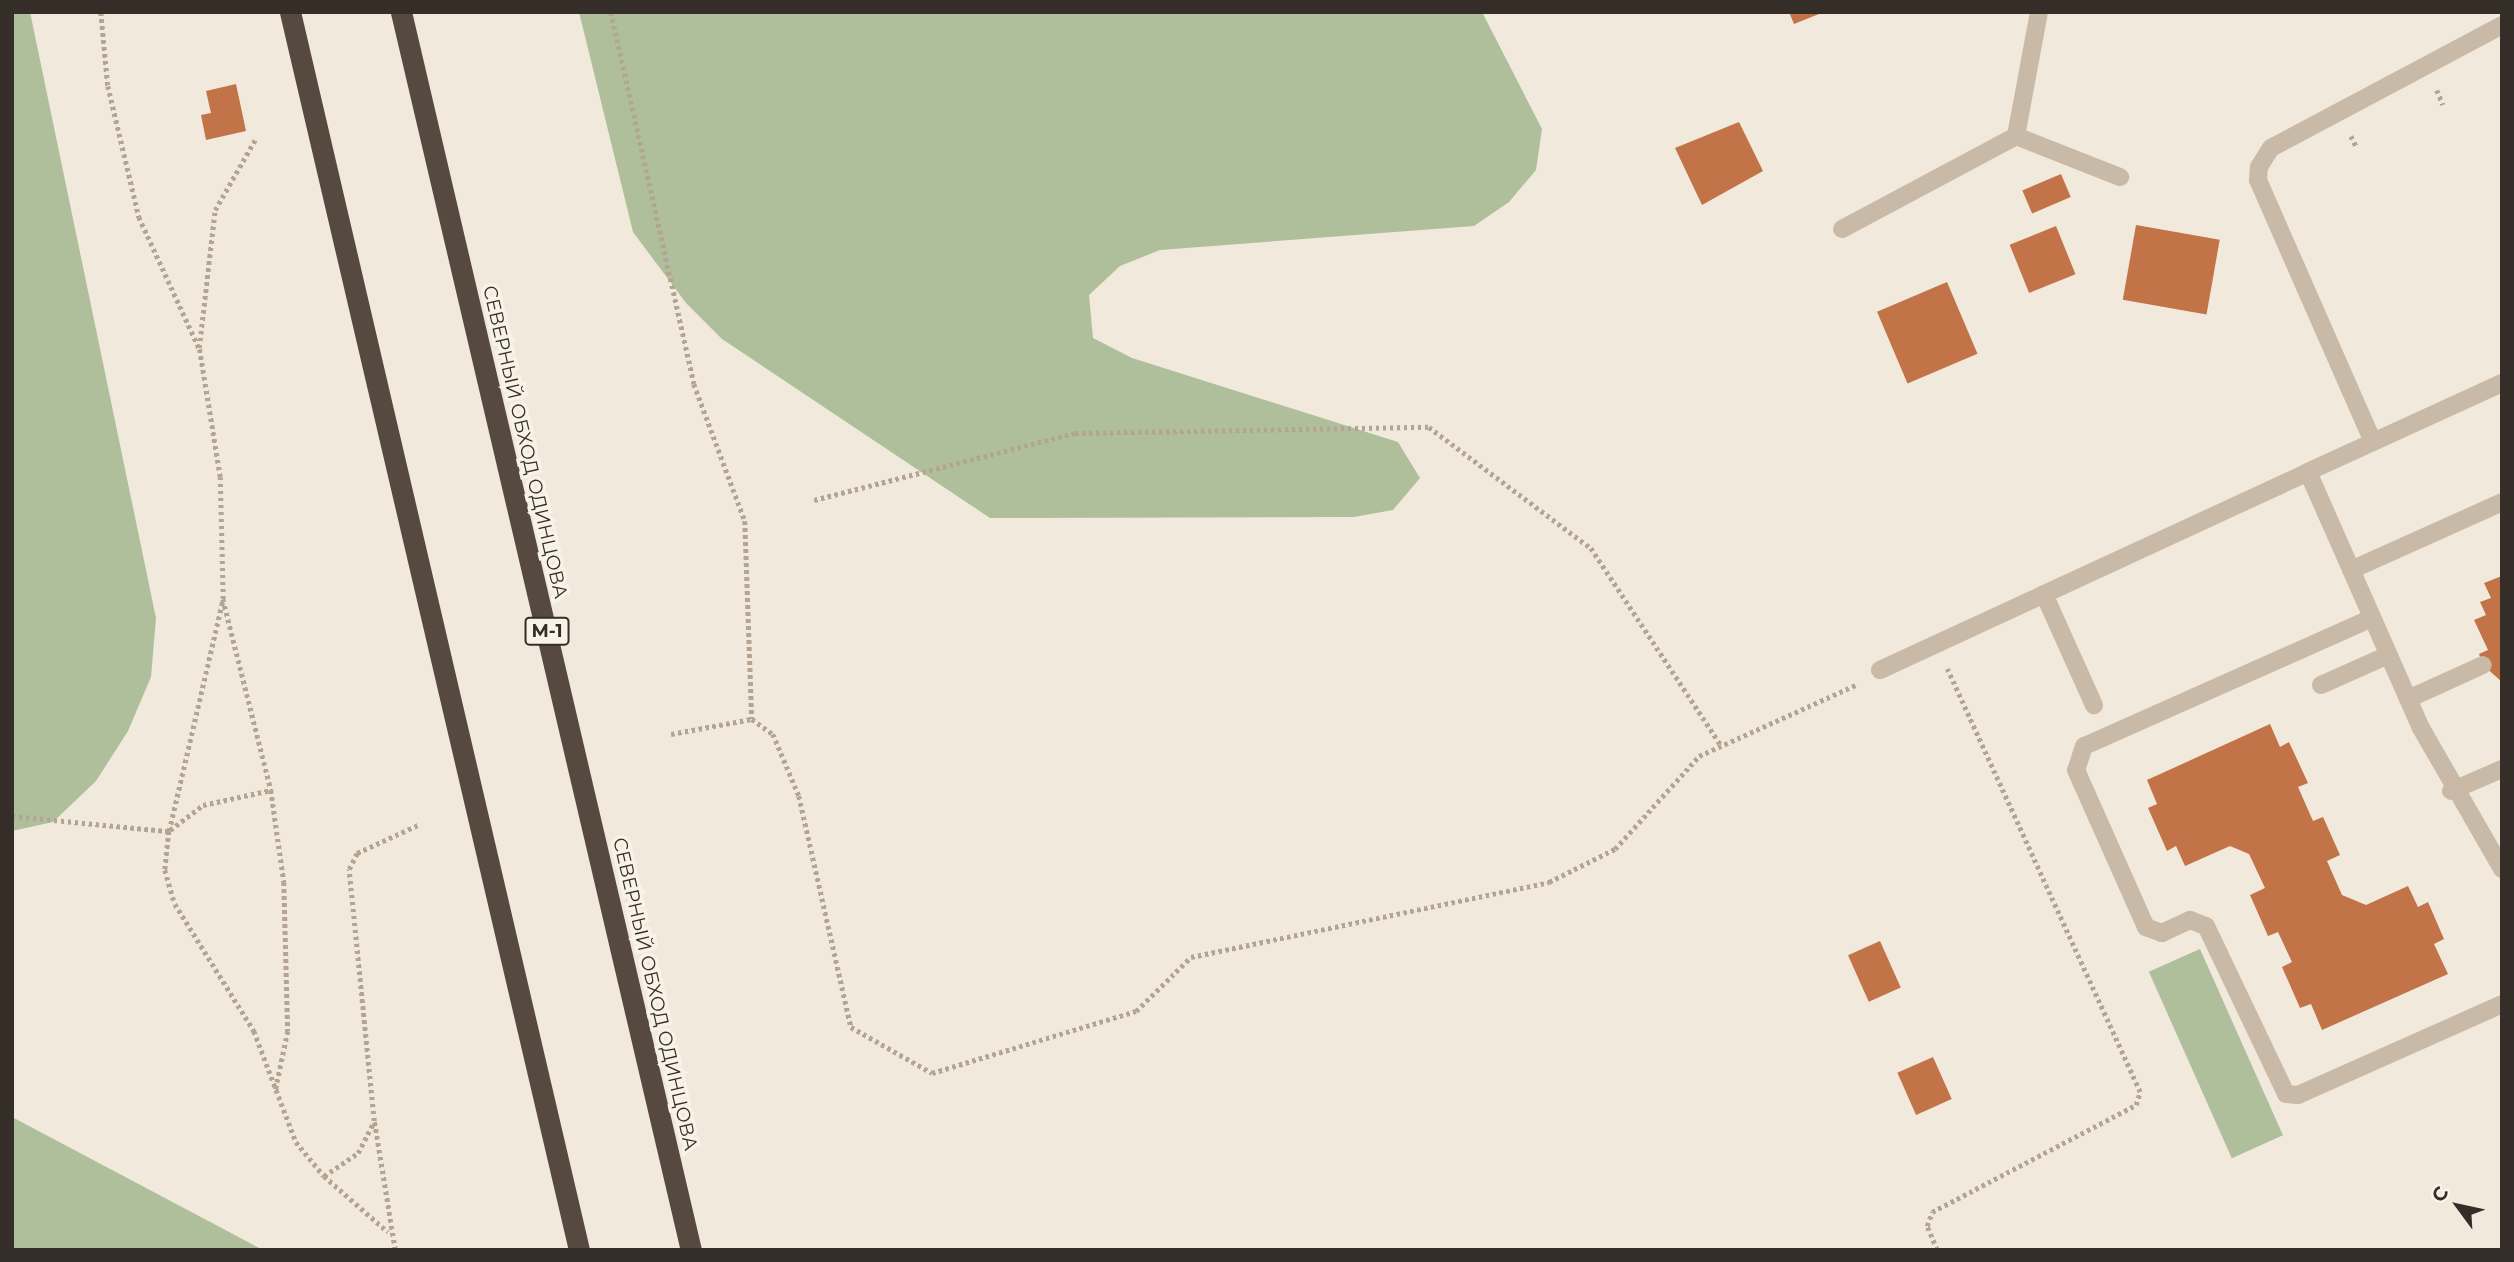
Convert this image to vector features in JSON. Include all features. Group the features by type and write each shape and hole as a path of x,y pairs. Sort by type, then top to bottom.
{"highway":[{"path":"290,12 579,1250"},
{"name":"СЕВЕРНЫЙ ОБХОД ОДИНЦОВА","path":"401,12 691,1250"}],"street":[{"path":"2016,136 2039,12"},
{"path":"2373,442 2258,180 2259,167 2271,149 2502,25"},
{"path":"1842,229 2016,136 2120,177"},
{"path":"1874,674 2502,383"},
{"path":"2308,472 2407,699 2451,791 2502,869"},
{"path":"2351,570 2502,502"},
{"path":"2044,594 2094,705"},
{"path":"2372,618 2084,746 2076,770 2146,927 2162,933 2190,920 2206,926 2286,1094 2298,1095 2502,1004"},
{"path":"2321,685 2388,655"},
{"path":"2407,699 2483,665"},
{"path":"2451,791 2502,769"}],"path":[{"path":"101,12 108,86 139,217 199,348 220,477 223,599 271,790 289,968 288,1031 274,1096"},
{"path":"611,12 694,384 745,521 752,719"},
{"path":"2435,85 2443,105"},
{"path":"199,348 215,209 255,140"},
{"path":"814,500 1075,433 1429,427 1591,548 1722,747"},
{"path":"223,599 169,831 165,870 175,904 254,1031 274,1096 296,1142 324,1177 388,1232"},
{"path":"1937,1250 1927,1226 1932,1212 2136,1105 2140,1092 1944,662"},
{"path":"671,734 752,719 773,734 799,796 851,1027 932,1073 1136,1011 1191,957 1549,882 1615,849 1699,756 1874,674"},
{"path":"12,816 169,831 203,805 271,790"},
{"path":"395,1250 388,1232 374,1121 349,869 356,853 418,825"},
{"path":"324,1177 358,1153 374,1121"}],"green space":[{"path":"12,12 30,12 156,618 151,677 128,731 96,781 53,822 12,831"},
{"path":"579,12 1482,12 1542,129 1536,170 1509,202 1474,226 1160,250 1120,266 1089,295 1093,338 1132,358 1398,442 1420,478 1393,510 1354,517 990,518 722,339 686,303 633,232"},
{"path":"2200,949 2283,1135 2232,1158 2149,972"},
{"path":"12,1117 263,1250 12,1250"}],"building":[{"path":"1789,12 1824,12 1794,24"},
{"path":"236,84 246,131 206,140 201,115 211,113 206,91"},
{"path":"1739,122 1763,171 1702,205 1675,148"},
{"path":"2061,174 2071,197 2032,213 2022,190"},
{"path":"2136,225 2220,240 2207,315 2123,300"},
{"path":"2056,226 2075,274 2029,293 2010,245"},
{"path":"1947,282 1977,354 1908,383 1877,312"},
{"path":"2502,576 2502,682 2483,665 2479,654 2488,650 2474,620 2486,615 2480,602 2491,598 2484,583"},
{"path":"2270,724 2280,747 2289,742 2308,783 2298,787 2313,821 2323,817 2340,855 2327,861 2342,895 2366,905 2408,886 2418,907 2428,902 2444,939 2434,944 2448,974 2322,1030 2311,1004 2300,1008 2282,967 2292,962 2278,932 2268,936 2250,895 2265,888 2249,854 2230,846 2185,866 2176,846 2167,851 2148,808 2157,804 2147,780"},
{"path":"1880,941 1901,988 1869,1002 1848,955"},
{"path":"1933,1057 1952,1099 1916,1115 1897,1073"}]}
